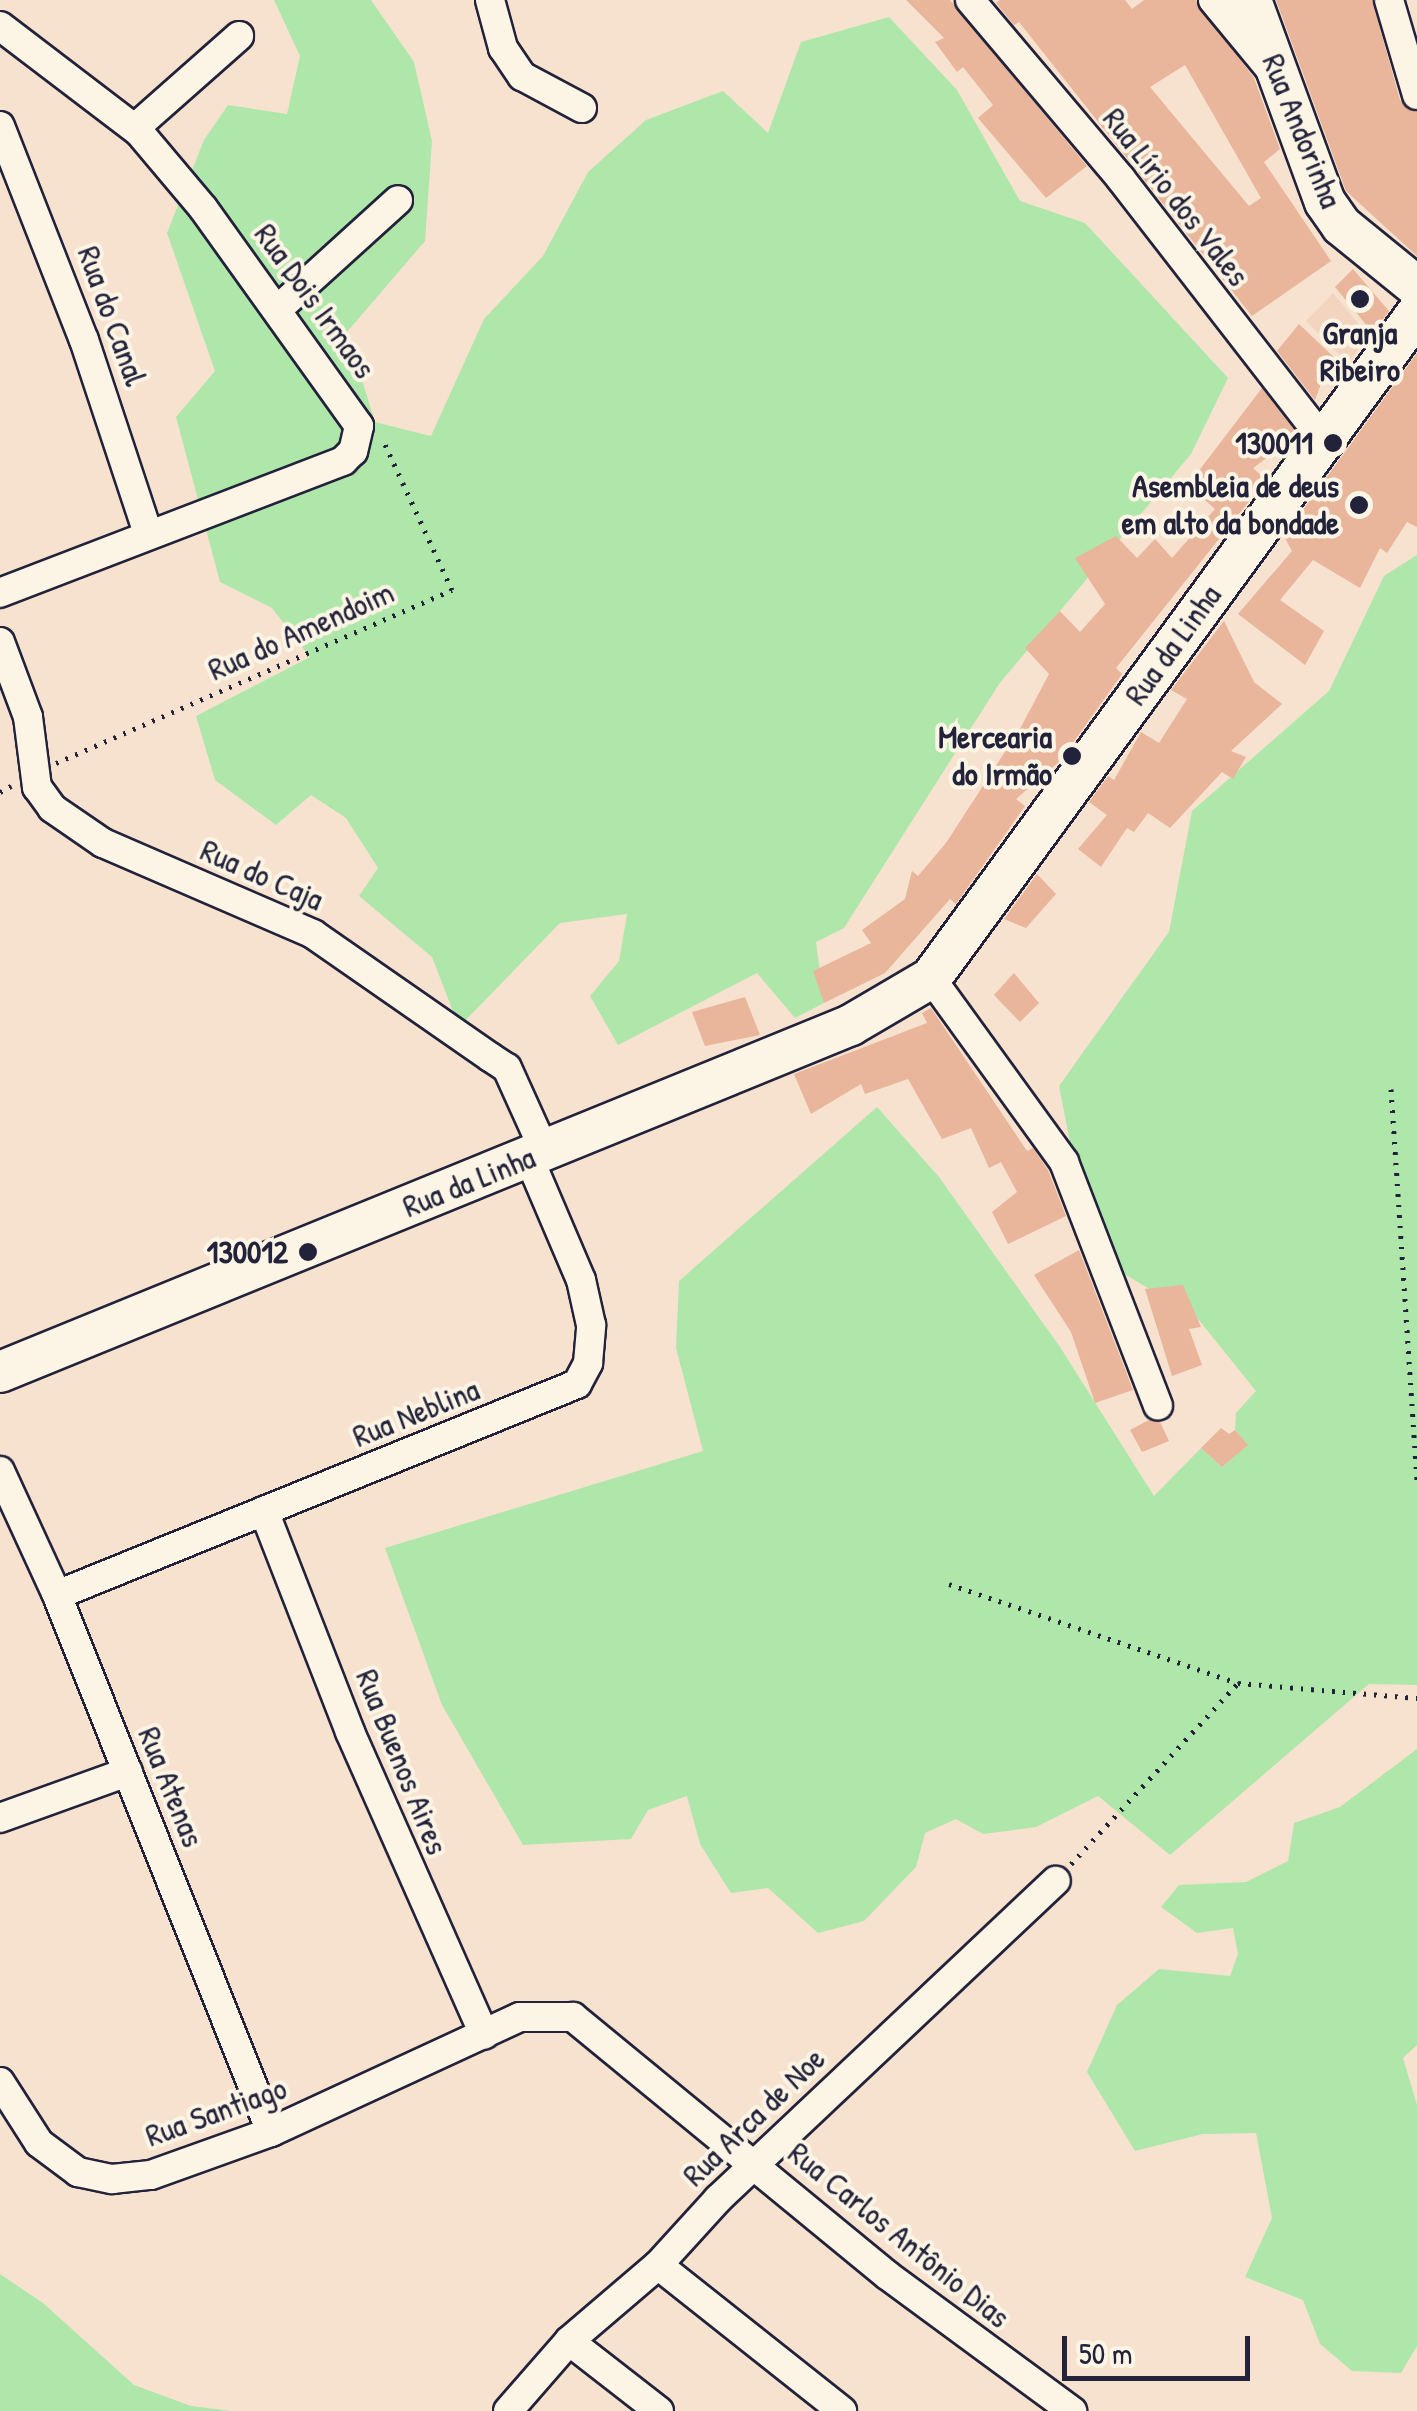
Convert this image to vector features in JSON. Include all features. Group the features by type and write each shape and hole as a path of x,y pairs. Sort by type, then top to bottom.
{"street":[{"path":"490,0 503,48 522,76 582,108"},
{"name":"Rua Lírio dos Vales","path":"970,0 1121,179 1323,439"},
{"path":"1213,0 1280,80"},
{"name":"Rua Andorinha","path":"1251,0 1325,202 1416,309"},
{"path":"1389,0 1417,95"},
{"name":"Rua Dois Irmaos","path":"0,26 135,128 278,309 350,406 360,426 353,452 264,494 148,534 0,593"},
{"path":"135,128 239,36"},
{"name":"Rua do Canal","path":"0,126 84,340 148,534"},
{"path":"278,309 398,200"},
{"name":"Rua da Linha","path":"0,1372 851,1025 931,978 1416,309"},
{"name":"Rua do Caja","path":"0,642 28,717 37,788 76,830 248,911 314,934 507,1068 537,1155"},
{"path":"931,978 1064,1162 1158,1405"},
{"name":"Rua Neblina","path":"57,1595 577,1384 588,1363 588,1310 537,1155"},
{"name":"Rua Atenas","path":"0,1471 57,1595 271,2132"},
{"name":"Rua Buenos Aires","path":"264,1511 410,1876 484,2035"},
{"path":"0,1818 128,1772"},
{"name":"Rua Arca de Noe","path":"508,2411 569,2341 658,2265 755,2164 1056,1881"},
{"name":"Rua Carlos Antônio Dias","path":"484,2035 520,2017 574,2016 900,2285 1072,2411"},
{"name":"Rua Santiago","path":"0,2082 39,2143 78,2172 112,2179 191,2165 484,2035"},
{"path":"658,2265 842,2411"},
{"path":"569,2341 659,2411"}],"path":[{"name":"Rua do Amendoim","path":"0,792 34,773 452,590 375,422"},
{"path":"1391,1089 1417,1480"},
{"path":"949,1584 1238,1683 1417,1698"},
{"path":"1056,1881 1238,1683"}],"shaded area":[{"path":"1333,293 1368,335 1360,346 1335,323 1358,349 1348,363 1306,321"}],"green space":[{"path":"274,0 371,0 414,62 432,141 425,241 347,332 375,422 431,436 484,319 543,256 588,172 646,120 723,91 768,133 801,42 889,17 957,90 1020,201 1085,223 1228,378 1191,454 999,684 844,928 816,942 824,1003 795,1018 757,973 618,1045 590,996 619,961 627,914 560,923 459,1027 432,957 359,896 378,868 346,818 311,795 276,825 215,780 196,716 310,657 272,608 220,582 176,417 215,371 167,233 204,140 228,105 287,114 300,56"},
{"path":"1417,555 1417,1685 1369,1684 1170,1855 1098,1796 1036,1827 983,1834 956,1819 925,1833 916,1867 864,1921 818,1933 768,1888 731,1893 700,1844 687,1796 648,1810 631,1839 523,1845 442,1705 385,1548 703,1451 676,1348 679,1281 877,1107 939,1177 1060,1347 1154,1496 1201,1448 1222,1467 1247,1445 1235,1430 1236,1413 1256,1391 1198,1319 1092,1254 1059,1086 1169,932 1192,811 1329,691 1384,576"},
{"path":"1417,1749 1417,2045 1403,2058 1417,2105 1417,2346 1401,2373 1352,2371 1320,2344 1303,2300 1245,2277 1272,2218 1256,2133 1203,2134 1135,2151 1087,2072 1117,2005 1159,1969 1230,1976 1238,1954 1233,1928 1197,1933 1161,1907 1179,1885 1246,1882 1288,1861 1294,1823 1340,1807"},
{"path":"0,2274 43,2303 134,2385 191,2406 232,2411 0,2411"}],"building":[{"path":"906,0 950,0 1087,166 1046,198 978,118 993,105 963,67 957,72 935,42 944,38"},
{"path":"1125,0 1132,9 1144,0 1196,0 1254,78 1280,149 1264,162 1331,261 1252,316 1019,22 1014,25 996,3","holes":["1185,65 1261,198 1249,206 1150,87"]},
{"path":"1276,0 1372,0 1400,100 1417,112 1417,256 1346,191"},
{"name":"Granja Ribeiro","path":"1353,269 1389,311 1373,333 1335,287"},
{"path":"1299,324 1340,363 1330,380 1324,376 1315,400 1277,351"},
{"path":"1417,353 1417,527 1407,522 1387,553 1380,548 1360,588 1313,560 1280,600 1324,631 1305,665 1238,614 1292,551 1284,536"},
{"path":"1262,388 1298,435 1253,468 1266,480 1116,668 1122,674 1060,761 1016,799 1025,806 956,904 950,899 885,973 824,1003 813,971 871,943 862,930 905,899 912,871 918,876 946,843 1021,727 1049,674 1025,648 1060,611 1080,632 1105,604 1075,558 1116,536 1137,558 1155,539 1172,558 1215,509 1188,485"},
{"path":"1224,621 1254,682 1282,704 1231,751 1246,757 1233,779 1222,772 1170,828 1148,813 1134,832 1127,828 1101,867 1078,849 1107,815 1089,802 1108,776 1114,780 1141,732 1159,743 1187,699 1171,690"},
{"path":"1037,874 1056,894 1026,928 1004,919"},
{"path":"1014,973 1039,1003 1020,1022 994,995"},
{"path":"745,997 760,1035 705,1046 692,1012"},
{"path":"931,1008 1027,1151 1033,1148 1048,1170 1066,1216 1008,1244 992,1212 1017,1192 1001,1162 989,1168 971,1128 942,1139 908,1079 865,1094 861,1084 811,1114 794,1074 927,1023 922,1013"},
{"path":"1079,1250 1133,1390 1095,1403 1071,1332 1034,1275"},
{"path":"1183,1285 1201,1327 1189,1329 1202,1365 1172,1376 1145,1289"},
{"path":"1149,1420 1160,1422 1169,1441 1142,1452 1130,1430"},
{"path":"1221,1428 1229,1434 1235,1430 1248,1445 1222,1467 1201,1448"}],"place":[{"name":"Granja Ribeiro","path":"1360,299"},
{"name":"130011","path":"1333,443"},
{"name":"Asembleia de deus em alto da bondade","path":"1359,505"},
{"name":"Mercearia do Irmão","path":"1072,756"},
{"name":"130012","path":"308,1252"}]}
